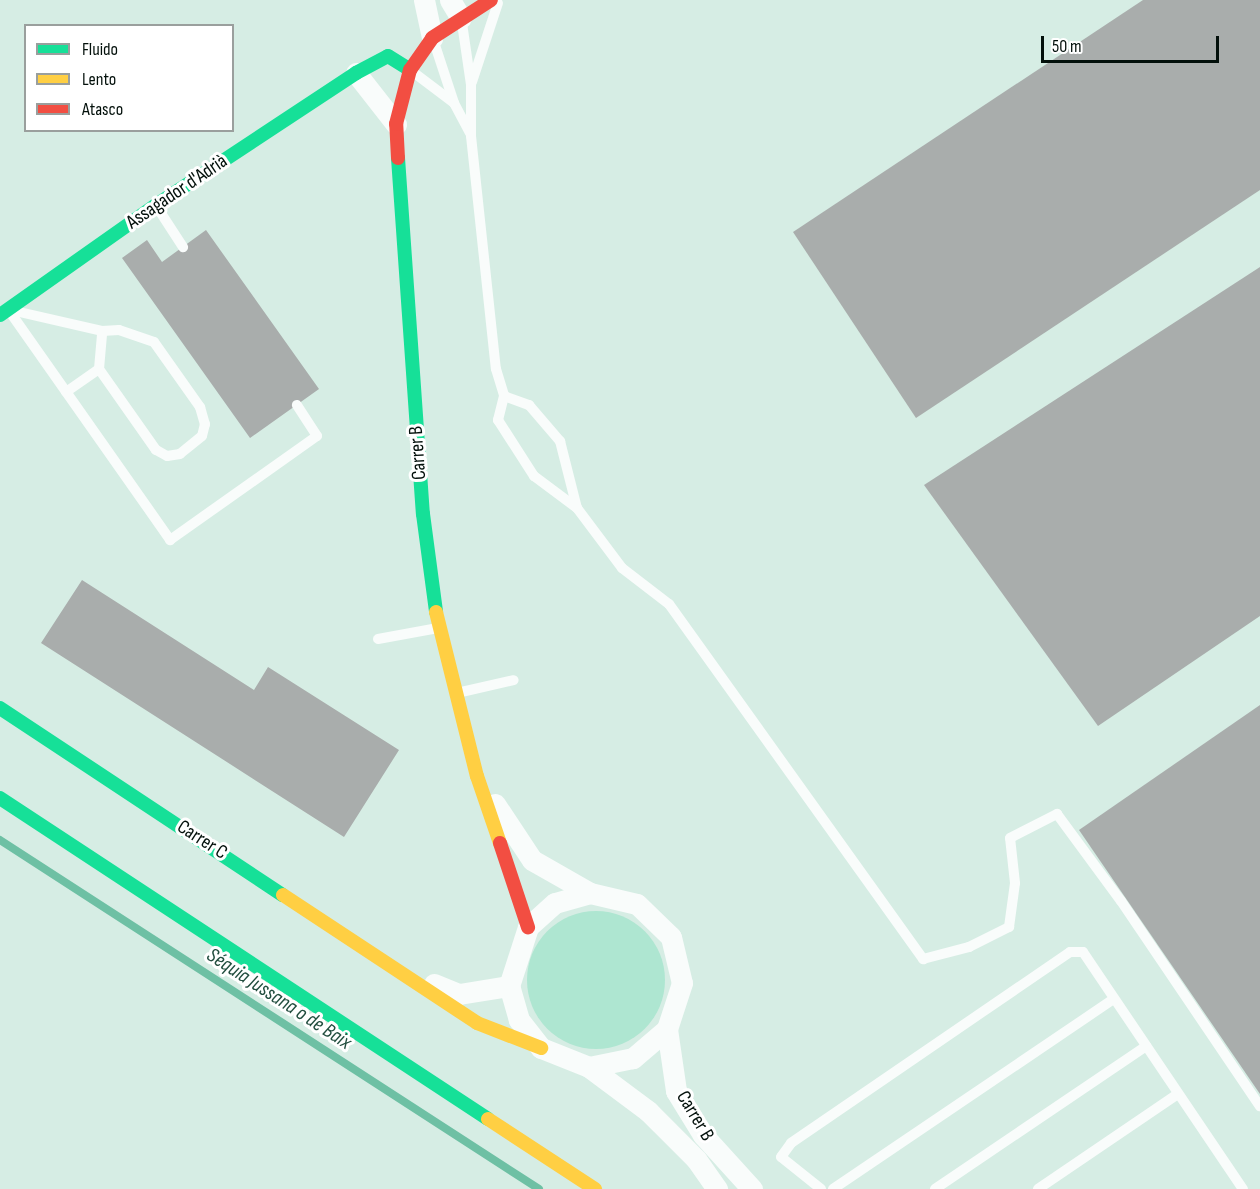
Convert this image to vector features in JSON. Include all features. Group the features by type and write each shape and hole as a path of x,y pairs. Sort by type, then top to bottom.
{"main road":[{"path":"396,124 410,70 432,38 455,9 491,0"},
{"name":"Assagador d'Adrià","path":"4,312 156,206 356,73 388,56 410,70"},
{"name":"Carrer B","path":"396,124 423,514 438,628 453,693 477,776 528,927"},
{"name":"Carrer C","path":"0,708 404,971 477,1023 541,1048"},
{"path":"0,798 595,1189"}],"street":[{"path":"424,0 432,38"},
{"path":"356,73 396,124"},
{"name":"Carrer B","path":"477,776 532,860 590,893"},
{"path":"590,893 636,904 671,937 682,983 667,1029 633,1058 589,1067 541,1048 519,1020 509,986 528,927 555,903 590,893"},
{"name":"Carrer C","path":"404,971 459,994 509,986"},
{"name":"Carrer B","path":"667,1029 676,1090 703,1135 745,1182"},
{"name":"Carrer B","path":"589,1067 648,1111 696,1158 717,1189"}],"lane":[{"path":"471,85 499,0"},
{"path":"455,9 471,85 471,136 496,369 504,396 498,420 534,476 577,508 622,568 669,604 923,959 969,947 1009,927 1015,883 1010,837 1057,814 1121,901 1260,1106"},
{"path":"432,38 454,103 471,136"},
{"path":"410,70 454,103"},
{"path":"156,206 183,247"},
{"path":"4,312 102,331 119,330 154,342 200,407 205,424 202,436 180,454 167,456 156,450 99,369 102,331"},
{"path":"4,312 66,392 170,540 317,436 297,405"},
{"path":"66,392 99,369"},
{"path":"504,396 529,405 560,441 577,508"},
{"path":"378,639 438,628"},
{"path":"453,693 514,680"},
{"path":"821,1189 781,1157 791,1143 1070,952 1083,952 1243,1189"},
{"path":"833,1189 1114,999"},
{"path":"935,1189 1146,1046"},
{"path":"1038,1189 1178,1094"},
{"path":"745,1182 758,1189"}],"green space":[{"path":"596,911 622,917 645,931 659,954 665,980 659,1006 645,1029 622,1043 596,1049 570,1043 547,1029 533,1006 527,980 533,954 547,931 570,917"}],"building":[{"path":"1143,0 1260,0 1260,190 916,418 793,232"},
{"path":"206,230 319,389 250,438 122,258 147,240 162,262"},
{"path":"1260,267 1260,616 1098,726 924,485"},
{"path":"82,580 254,690 268,667 399,750 344,837 41,643"},
{"path":"1260,705 1260,1094 1079,830"}],"waterway":[{"name":"Séquia Jussana o de Baix","path":"0,840 539,1189"}],"traffic: fast":[{"path":"0,315 156,205 356,73 388,56 410,70"},
{"path":"398,158 423,514 436,612"},
{"path":"0,708 283,895"},
{"path":"0,798 488,1119"}],"traffic: slow":[{"path":"436,612 477,776 500,843"},
{"path":"283,895 477,1023 541,1048"},
{"path":"488,1119 595,1189"}],"traffic: jam":[{"path":"398,158 396,124 410,70 432,38 491,0"},
{"path":"500,843 528,927"}]}
